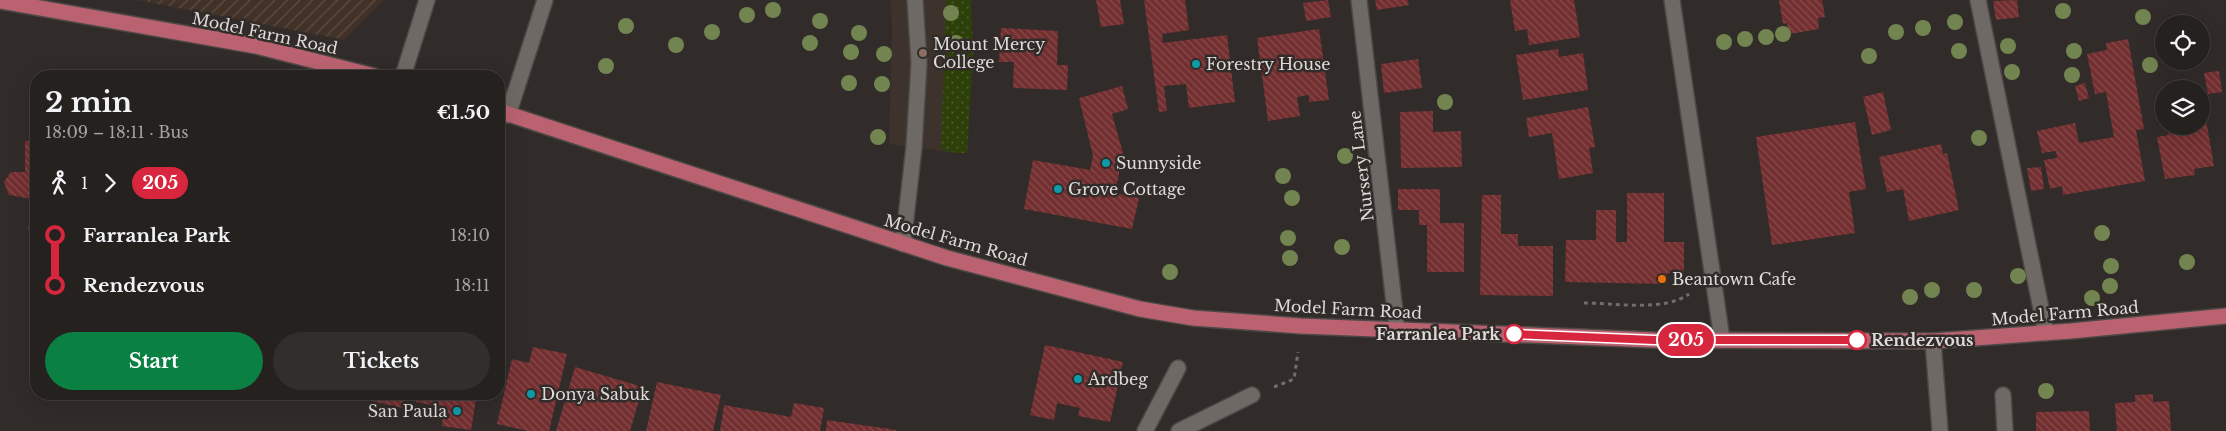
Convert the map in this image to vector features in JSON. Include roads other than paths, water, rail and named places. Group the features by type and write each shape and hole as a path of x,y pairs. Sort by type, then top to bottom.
{"main road":[{"name":"Model Farm Road","path":"0,1 256,46 350,70"},
{"name":"Model Farm Road","path":"505,113 903,244 1140,309 1193,318 1301,326 1654,340 1934,341 2046,333 2226,316"}],"street":[{"path":"405,70 428,0"},
{"path":"505,110 545,0"},
{"path":"903,244 914,147 919,63 915,0"},
{"name":"Nursery Lane","path":"1359,0 1397,329"},
{"path":"1672,0 1722,339"},
{"path":"1978,0 2046,333"},
{"path":"1934,341 1940,431"},
{"path":"1144,431 1178,368"},
{"path":"1178,431 1252,395"},
{"path":"2003,395 2005,431"}],"place":[{"name":"Mount Mercy College","path":"923,53"},
{"name":"Forestry House","path":"1196,64"},
{"name":"Sunnyside","path":"1106,163"},
{"name":"Grove Cottage","path":"1058,189"},
{"name":"Beantown Cafe","path":"1662,279"},
{"name":"Farranlea Park","path":"1514,334"},
{"name":"Rendezvous","path":"1857,340"},
{"name":"Ardbeg","path":"1078,379"},
{"name":"Donya Sabuk","path":"531,394"},
{"name":"San Paula","path":"457,411"}]}
